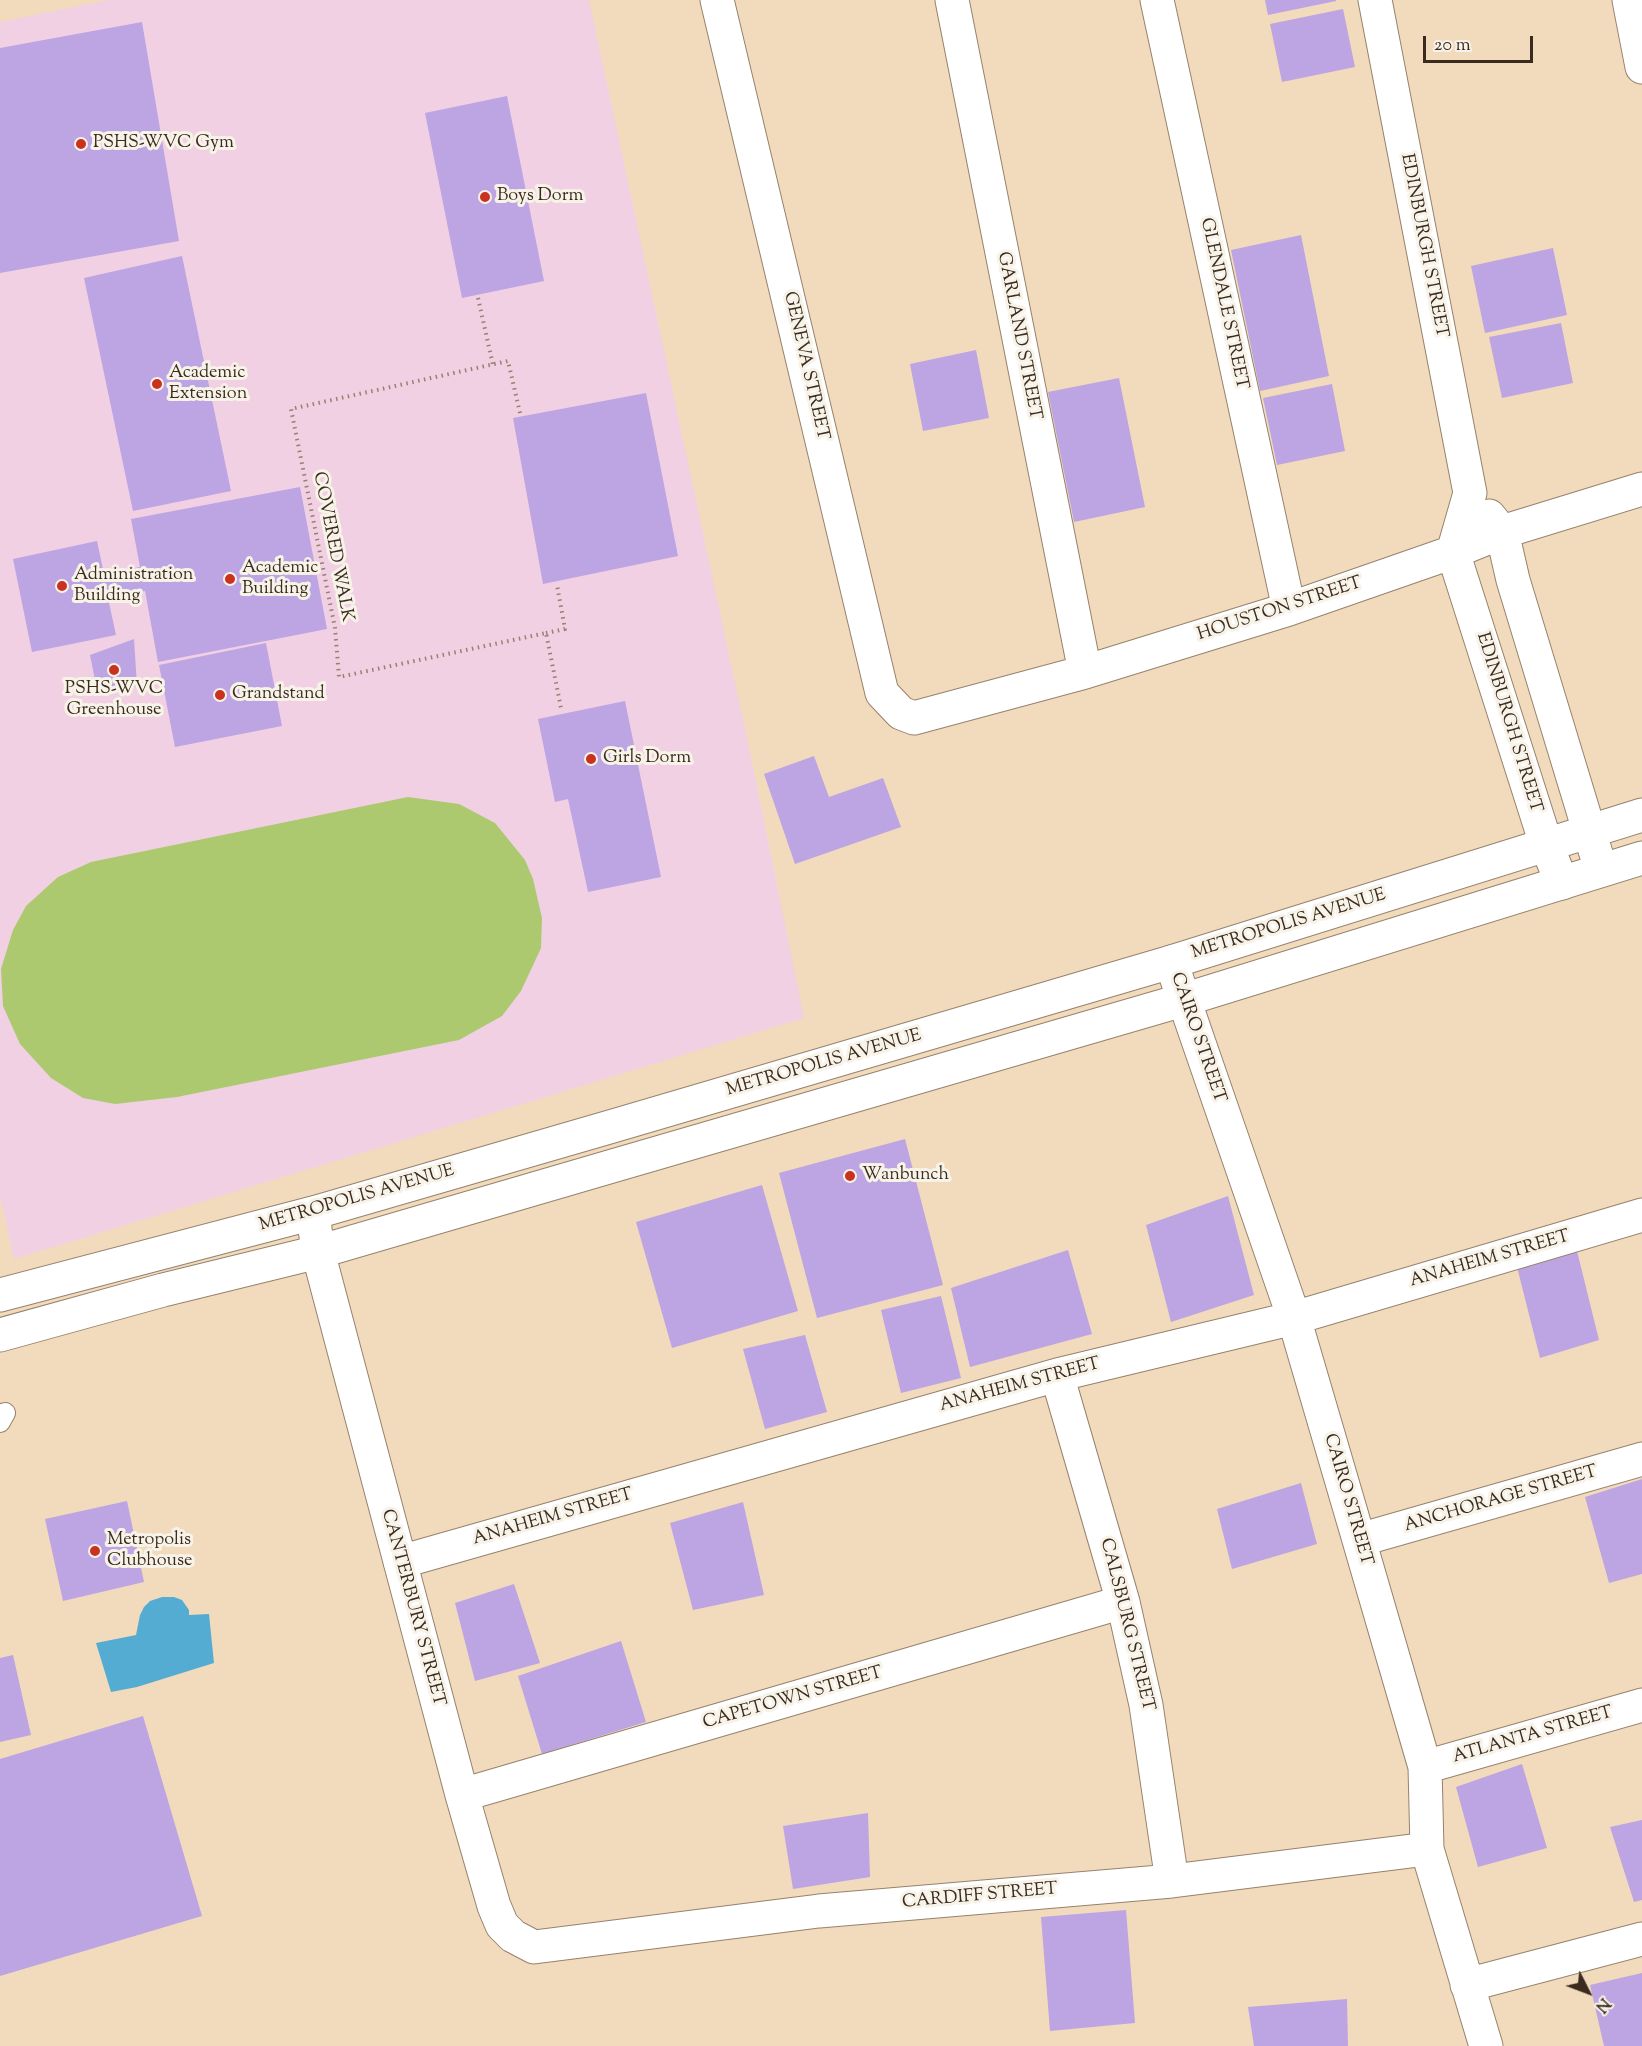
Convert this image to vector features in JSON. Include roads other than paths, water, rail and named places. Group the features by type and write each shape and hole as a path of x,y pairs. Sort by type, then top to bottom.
{"street":[{"name":"GENEVA STREET","path":"717,0 882,693 901,713 914,718"},
{"name":"GARLAND STREET","path":"952,0 1085,672"},
{"name":"GLENDALE STREET","path":"1157,0 1289,609"},
{"name":"EDINBURGH STREET","path":"1375,0 1470,493 1453,552 1546,844 1562,883"},
{"path":"1629,0 1642,68"},
{"name":"HOUSTON STREET","path":"914,718 1085,672 1289,609 1453,552 1502,532 1642,489"},
{"name":"EDINBURGH STREET","path":"1470,493 1502,532 1513,580 1601,870"},
{"name":"METROPOLIS AVENUE","path":"0,1295 313,1213 1171,962 1642,815"},
{"path":"0,1335 163,1290 318,1252 1183,1000 1642,858"},
{"name":"CAIRO STREET","path":"1171,962 1294,1317 1425,1767 1426,1849 1486,2046"},
{"name":"CANTERBURY STREET","path":"313,1213 318,1252 462,1795 494,1906 502,1925 513,1936 534,1947"},
{"name":"ANAHEIM STREET","path":"400,1562 1058,1375 1294,1317 1642,1215"},
{"name":"CALSBURG STREET","path":"1058,1375 1123,1602 1146,1705 1172,1881"},
{"name":"ANCHORAGE STREET","path":"1359,1540 1642,1460"},
{"name":"CAPETOWN STREET","path":"462,1795 1123,1602"},
{"name":"ATLANTA STREET","path":"1425,1767 1642,1705"},
{"name":"CARDIFF STREET","path":"534,1947 819,1911 1172,1881 1426,1849"},
{"path":"1467,1985 1642,1939"}],"water":[{"path":"162,1597 182,1600 189,1610 189,1615 209,1614 214,1663 137,1687 111,1692 96,1643 136,1635 144,1607 150,1601"}],"place":[{"name":"PSHS-WVC Gym","path":"81,144"},
{"name":"Boys Dorm","path":"485,197"},
{"name":"Academic Extension","path":"157,384"},
{"name":"Academic Building","path":"230,579"},
{"name":"Administration Building","path":"62,586"},
{"name":"PSHS-WVC Greenhouse","path":"114,670"},
{"name":"Grandstand","path":"220,695"},
{"name":"Girls Dorm","path":"591,759"},
{"name":"Wanbunch","path":"850,1176"},
{"name":"Metropolis Clubhouse","path":"95,1551"}]}
